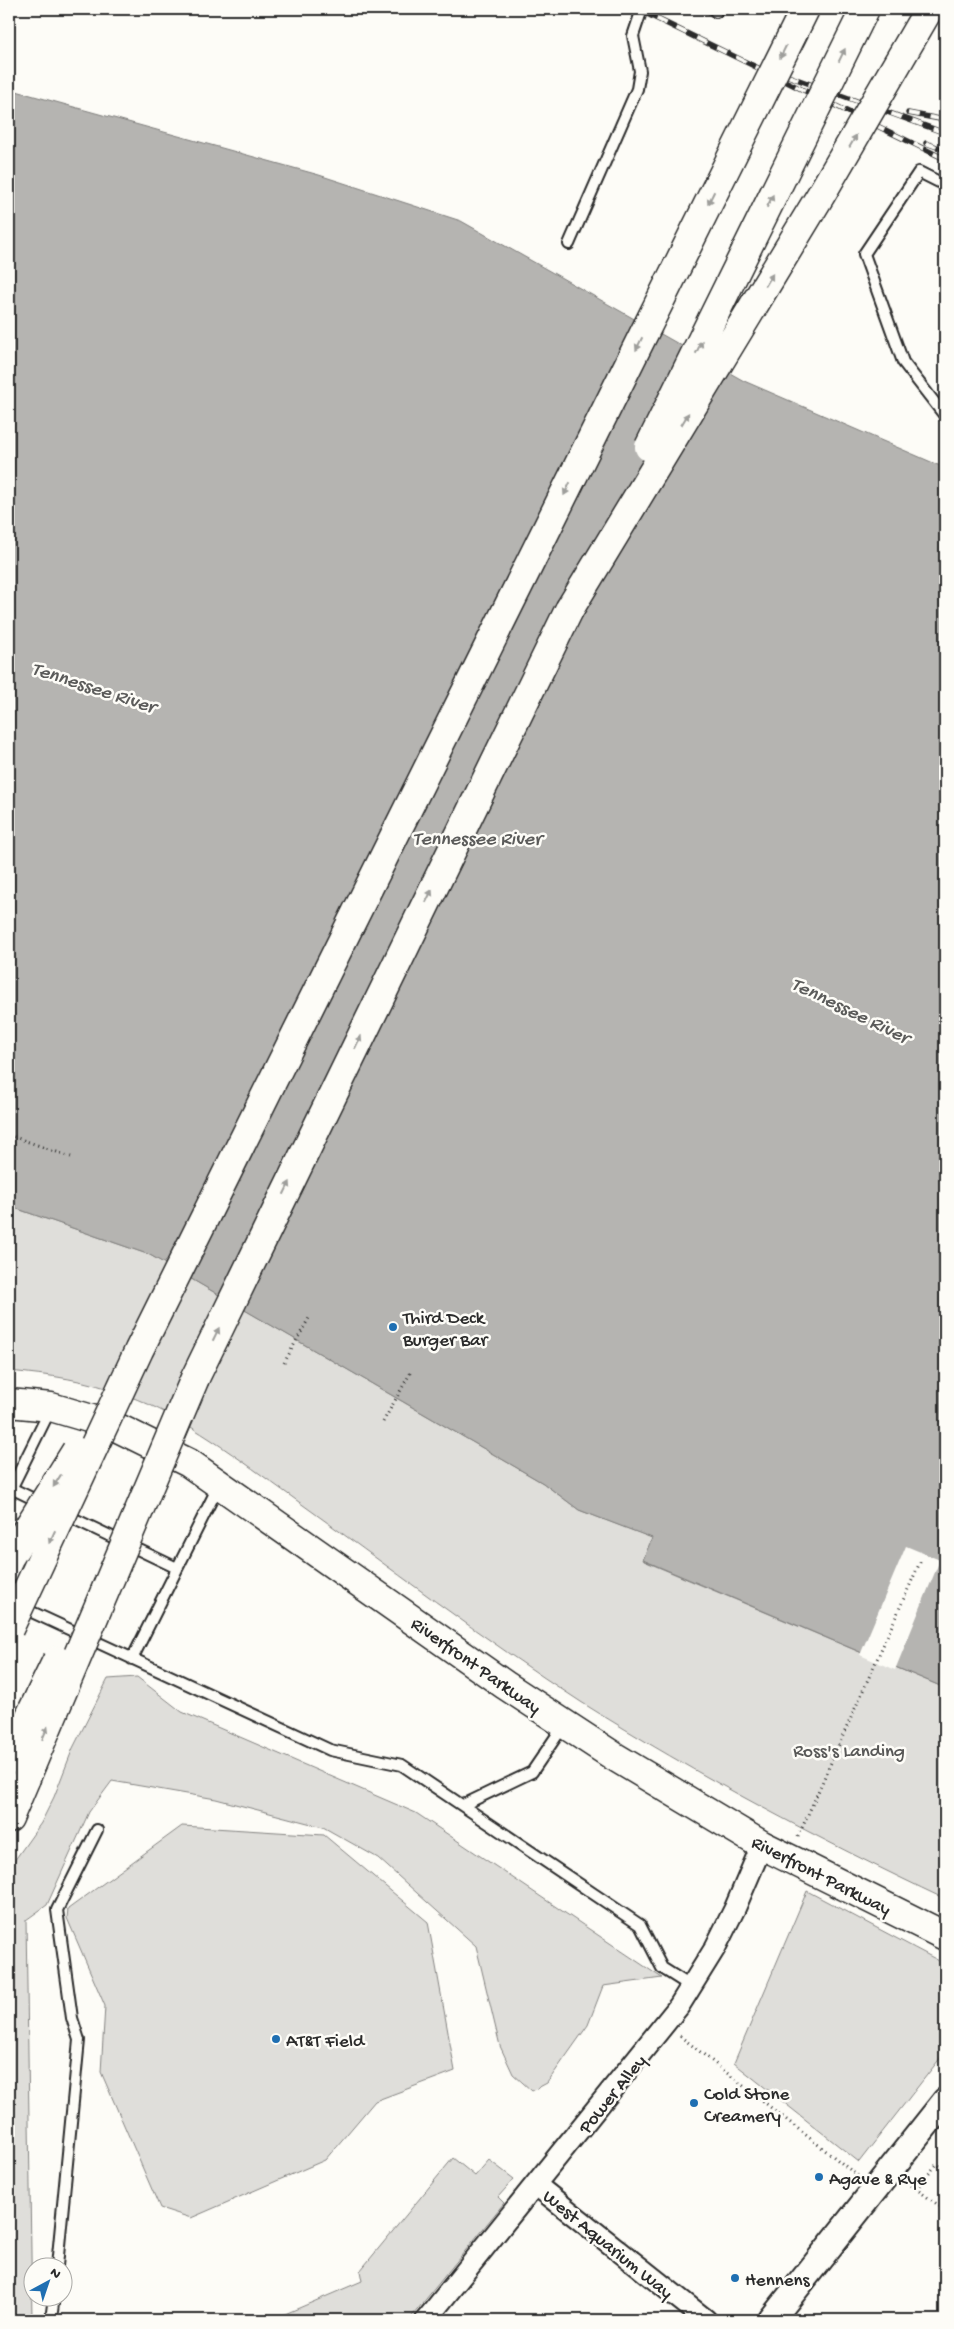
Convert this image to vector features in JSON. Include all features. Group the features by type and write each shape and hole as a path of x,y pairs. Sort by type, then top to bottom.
{"main road":[{"path":"9,1629 139,1350 805,9"},
{"path":"9,1818 17,1769 195,1378 569,610 865,9"},
{"path":"569,610 822,194 929,9"},
{"path":"9,1558 139,1350"},
{"name":"Riverfront Parkway","path":"9,1403 51,1407 112,1425 188,1463 505,1685 565,1724 762,1845 945,1936"}],"street":[{"name":"Power Alley","path":"426,2320 666,2025 692,1986 736,1908 762,1845"},
{"path":"771,2320 945,2101"},
{"name":"West Aquarium Way","path":"536,2185 706,2320"}],"lane":[{"path":"570,244 637,89 640,71 633,36 642,9"},
{"path":"945,185 919,172 864,254 903,362 945,416"},
{"path":"51,1407 10,1491 177,1568"},
{"path":"132,1660 219,1484"},
{"path":"9,1601 132,1660 330,1750 402,1765 640,1925 662,1968 692,1986"},
{"path":"463,1806 532,1772 565,1724"},
{"path":"58,2256 78,2040 72,2018 58,1910 97,1830"},
{"path":"52,2320 53,2306"}],"path":[{"path":"9,1135 71,1157"},
{"path":"284,1363 309,1318"},
{"path":"384,1422 412,1370"},
{"path":"796,1842 921,1560"},
{"path":"666,2025 875,2189"},
{"path":"916,2189 938,2164 945,2170"},
{"path":"911,2185 945,2210"}],"green space":[{"name":"Ross's Landing","path":"9,1206 150,1255 543,1483 579,1510 653,1538 644,1561 945,1688 945,1899 852,1854 760,1806 670,1756 581,1702 471,1627 212,1440 170,1415 148,1404 97,1385 54,1376 9,1371"},
{"path":"137,1677 182,1712 416,1813 662,1978 603,1986 588,2025 547,2083 532,2091 513,2074 500,2046 476,1946 378,1858 323,1827 216,1799 112,1781 89,1812 47,1905 26,1920 31,2256 22,2256 22,2306 32,2306 32,2320 9,2320 9,1875 12,1864 41,1823 54,1797 73,1748 108,1679"},
{"name":"AT&T Field","path":"182,1826 324,1835 428,1922 455,2071 375,2101 325,2160 191,2218 160,2208 101,2072 105,2006 67,1918 68,1909"},
{"path":"807,1891 945,1964 945,2052 859,2162 734,2063"},
{"path":"453,2158 475,2176 489,2160 514,2179 498,2197 504,2203 409,2320 271,2320 362,2281 360,2271"}],"water":[{"name":"Tennessee River","path":"9,89 319,175 461,221 744,381 945,468 945,1688 643,1560 652,1538 579,1510 543,1483 150,1255 9,1206"}],"pier":[{"path":"906,1546 940,1560 895,1670 860,1655"}],"railway":[{"path":"637,9 945,159"},
{"path":"788,76 945,133"},
{"path":"908,113 945,120"},
{"path":"926,143 945,150"}],"place":[{"name":"Third Deck Burger Bar","path":"393,1327"},
{"name":"AT&T Field","path":"276,2039"},
{"name":"Cold Stone Creamery","path":"694,2103"},
{"name":"Agave & Rye","path":"819,2177"},
{"name":"Hennens","path":"735,2278"}]}
